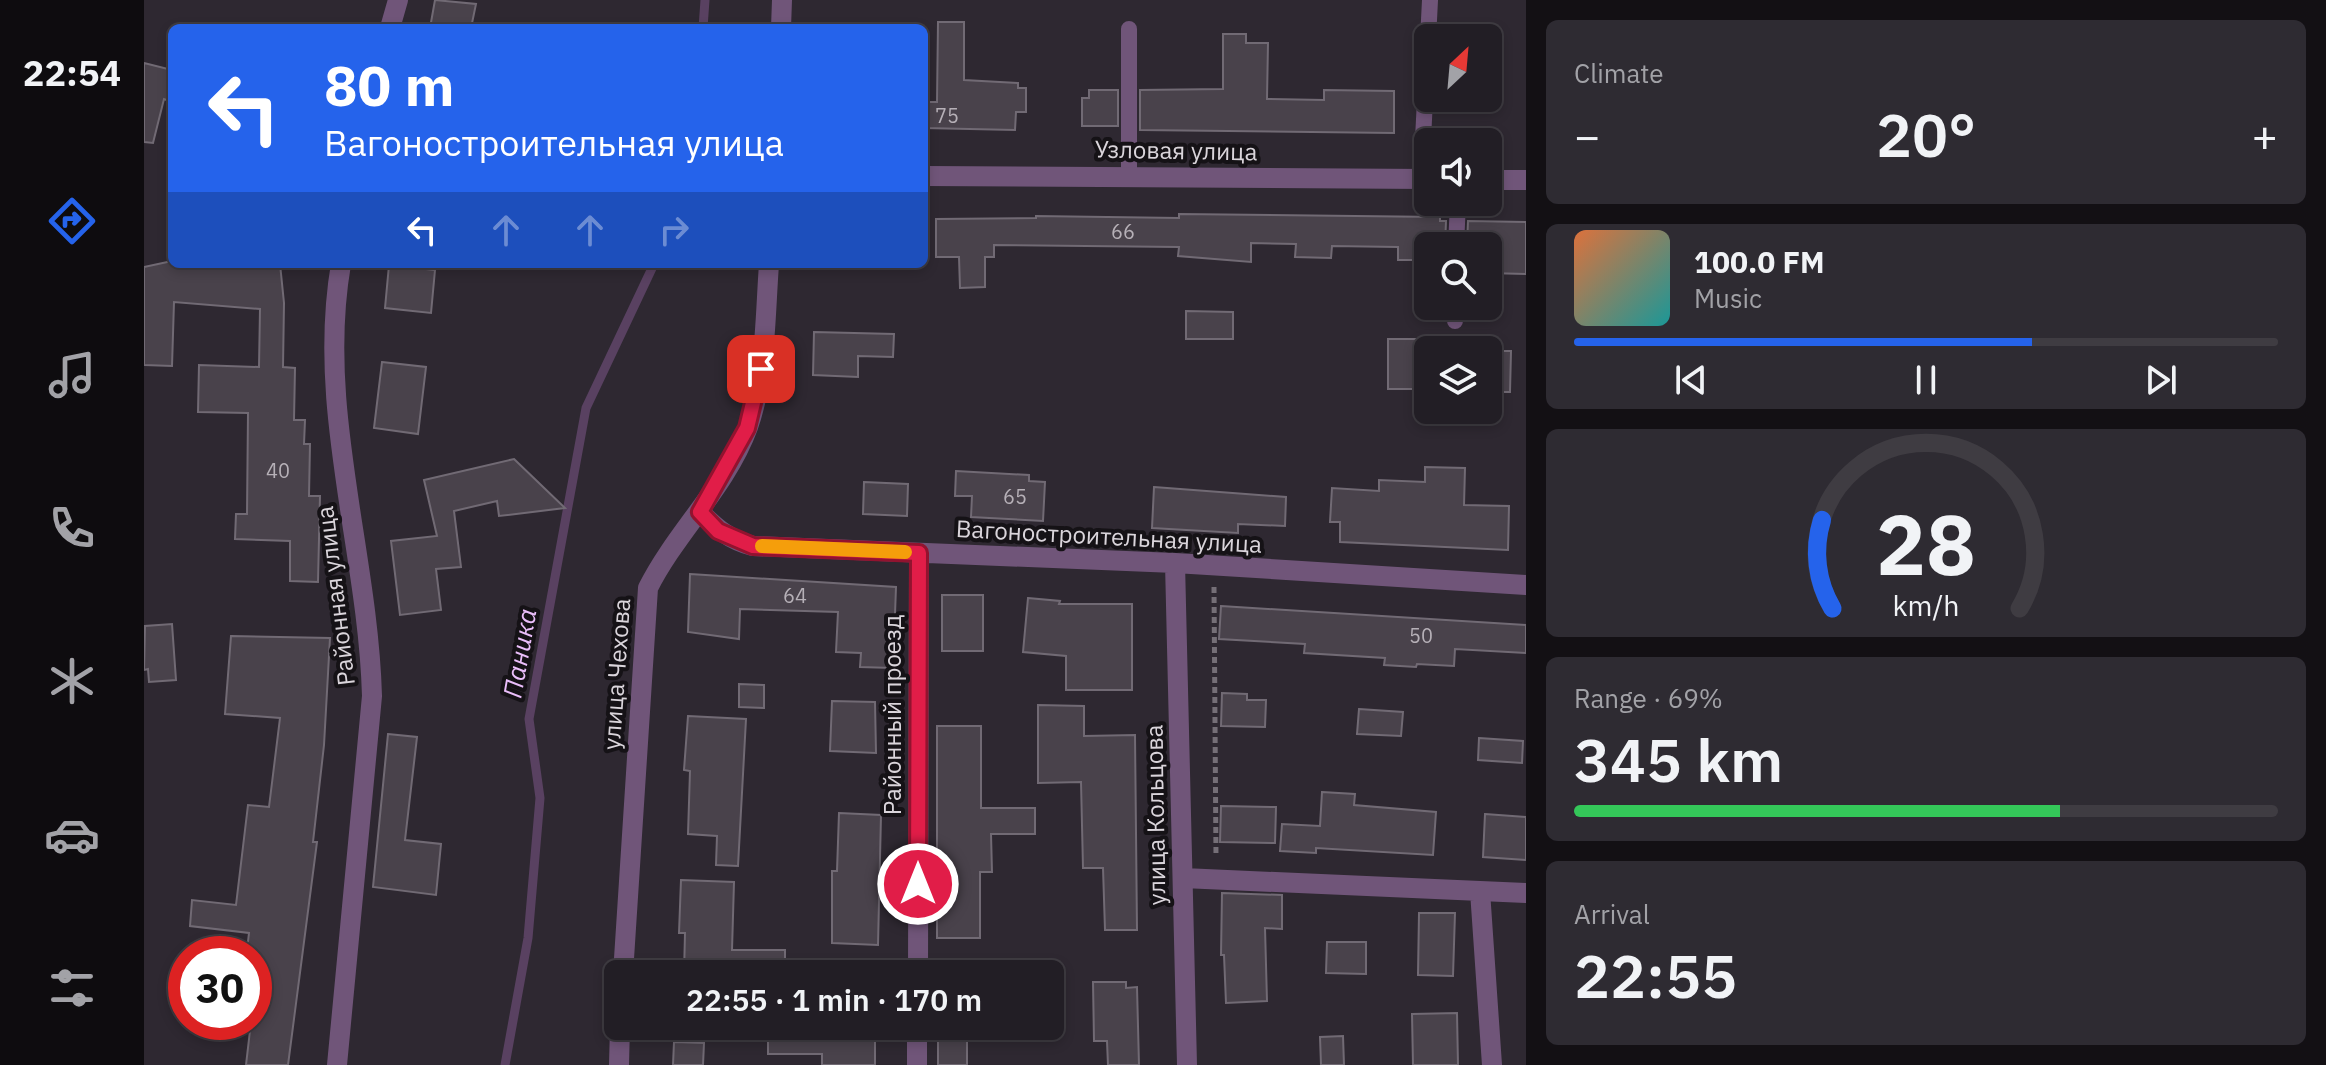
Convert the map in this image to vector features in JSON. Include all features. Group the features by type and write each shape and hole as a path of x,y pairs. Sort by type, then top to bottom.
{"street":[{"path":"391,24 398,0"},
{"path":"781,24 782,0"},
{"name":"Узловая улица","path":"928,176 1414,179"},
{"path":"1502,180 1526,180"},
{"name":"Районная улица","path":"337,1065 372,696 371,641 338,423 334,344 341,268"},
{"name":"улица Чехова","path":"624,960 648,588 663,559 700,512 747,428 761,369 769,268"},
{"name":"Вагоностроительная улица","path":"700,512 718,531 753,546 1175,563 1526,585"},
{"name":"Районный проезд","path":"918,960 919,553"},
{"name":"улица Кольцова","path":"1175,563 1187,1065"},
{"path":"1183,878 1526,893"},
{"path":"1480,891 1492,1065"},
{"path":"619,1065 620,1040"},
{"path":"917,1040 917,1065"}],"lane":[{"path":"1426,128 1430,0"},
{"path":"1129,29 1129,176"}],"path":[{"path":"1214,566 1217,879"}],"building":[{"path":"435,0 476,4 472,24 431,24"},
{"path":"938,22 964,22 964,80 1018,83 1018,88 1026,88 1026,112 1016,112 1015,130 928,128 928,102 937,102"},
{"path":"1223,34 1246,34 1246,43 1268,43 1267,99 1324,100 1324,90 1394,91 1394,133 1140,130 1140,90 1223,89"},
{"path":"144,63 168,69 168,100 164,99 153,143 144,142"},
{"path":"1089,90 1118,90 1118,126 1082,126 1082,98 1089,98"},
{"path":"1179,214 1440,217 1440,221 1446,221 1446,232 1414,232 1414,260 1398,260 1398,247 1332,246 1331,258 1295,257 1296,244 1251,243 1251,262 1178,256 1179,247 994,245 994,257 985,257 985,287 960,288 959,257 936,257 936,219 1036,216 1179,218"},
{"path":"1468,221 1526,222 1526,274 1502,273 1502,232 1468,232"},
{"path":"168,262 168,268 280,268 284,303 283,367 295,368 294,420 305,420 304,444 310,444 309,496 320,496 318,582 290,581 290,541 235,539 236,514 247,514 248,413 198,412 199,365 259,367 260,309 174,302 172,366 144,365 144,267"},
{"path":"389,268 435,270 431,313 385,308"},
{"path":"1186,311 1233,312 1233,339 1186,339"},
{"path":"814,332 894,334 893,357 858,356 858,377 813,375"},
{"path":"1388,339 1414,339 1414,389 1388,389"},
{"path":"1502,351 1511,351 1510,392 1502,392"},
{"path":"382,362 426,367 418,434 374,428"},
{"path":"514,459 565,508 499,516 497,501 454,511 461,567 436,569 441,610 400,615 391,541 437,536 424,480"},
{"path":"1425,467 1465,468 1464,505 1509,506 1508,550 1340,542 1340,522 1330,522 1332,488 1379,491 1379,480 1425,482"},
{"path":"956,471 1029,475 1029,481 1045,482 1043,521 971,517 972,496 955,496"},
{"path":"864,482 908,484 907,516 863,514"},
{"path":"1154,487 1286,497 1285,526 1238,524 1238,533 1152,528"},
{"path":"690,574 896,587 893,668 860,667 861,653 836,652 838,612 740,609 739,639 688,632"},
{"path":"942,595 983,595 983,651 942,651"},
{"path":"1028,598 1060,601 1059,604 1132,604 1132,690 1066,690 1066,656 1023,652"},
{"path":"1221,606 1526,625 1526,653 1455,649 1454,666 1417,664 1416,667 1384,665 1385,658 1304,653 1305,644 1219,639"},
{"path":"172,624 176,680 149,682 148,669 144,670 145,626"},
{"path":"231,636 330,638 324,745 313,842 317,842 288,1065 246,1065 249,1040 272,1040 272,936 249,936 249,933 190,926 192,900 236,905 248,805 269,807 280,718 225,714"},
{"path":"739,684 764,685 764,708 739,707"},
{"path":"1222,693 1247,694 1247,700 1266,700 1265,727 1221,726"},
{"path":"832,701 875,702 876,753 830,751"},
{"path":"1038,705 1084,706 1084,736 1135,735 1137,930 1105,930 1103,868 1083,868 1081,782 1038,783"},
{"path":"1359,709 1403,712 1401,736 1357,734"},
{"path":"688,716 746,719 738,866 716,865 717,836 688,834 690,771 684,770"},
{"path":"937,726 981,726 981,808 1035,808 1035,834 991,834 992,872 980,872 980,938 937,938"},
{"path":"388,734 417,737 405,840 441,844 436,895 373,887"},
{"path":"1479,738 1523,741 1522,763 1478,760"},
{"path":"1322,792 1355,794 1354,805 1436,812 1433,855 1316,848 1316,853 1280,851 1282,824 1320,826"},
{"path":"1221,806 1276,807 1275,843 1220,842"},
{"path":"839,813 881,815 878,945 832,943 832,871 837,871"},
{"path":"1485,814 1526,817 1526,860 1483,857"},
{"path":"681,880 734,882 732,950 785,950 785,960 684,960 685,933 679,933"},
{"path":"1222,893 1282,895 1282,929 1265,928 1267,1001 1226,1003 1224,955 1221,955"},
{"path":"1419,913 1455,913 1453,976 1418,975"},
{"path":"1327,942 1366,942 1366,974 1326,973"},
{"path":"1093,982 1126,982 1126,988 1137,987 1139,1065 1108,1065 1107,1041 1094,1041"},
{"path":"1457,1013 1458,1065 1413,1065 1412,1014"},
{"path":"1343,1036 1344,1065 1321,1065 1320,1037"},
{"path":"768,1040 875,1040 875,1065 822,1065 822,1054 768,1054"},
{"path":"938,1040 967,1040 967,1065 938,1065"},
{"path":"674,1042 704,1043 703,1065 673,1065"}],"waterway":[{"name":"Паника","path":"703,24 705,0"},
{"name":"Паника","path":"505,1065 528,938 540,798 529,719 586,408 652,268"}],"slow traffic":[{"path":"762,546 905,552"}],"route":[{"path":"761,369 747,428 700,512 718,531 734,541 753,546 919,553 918,884"}]}
